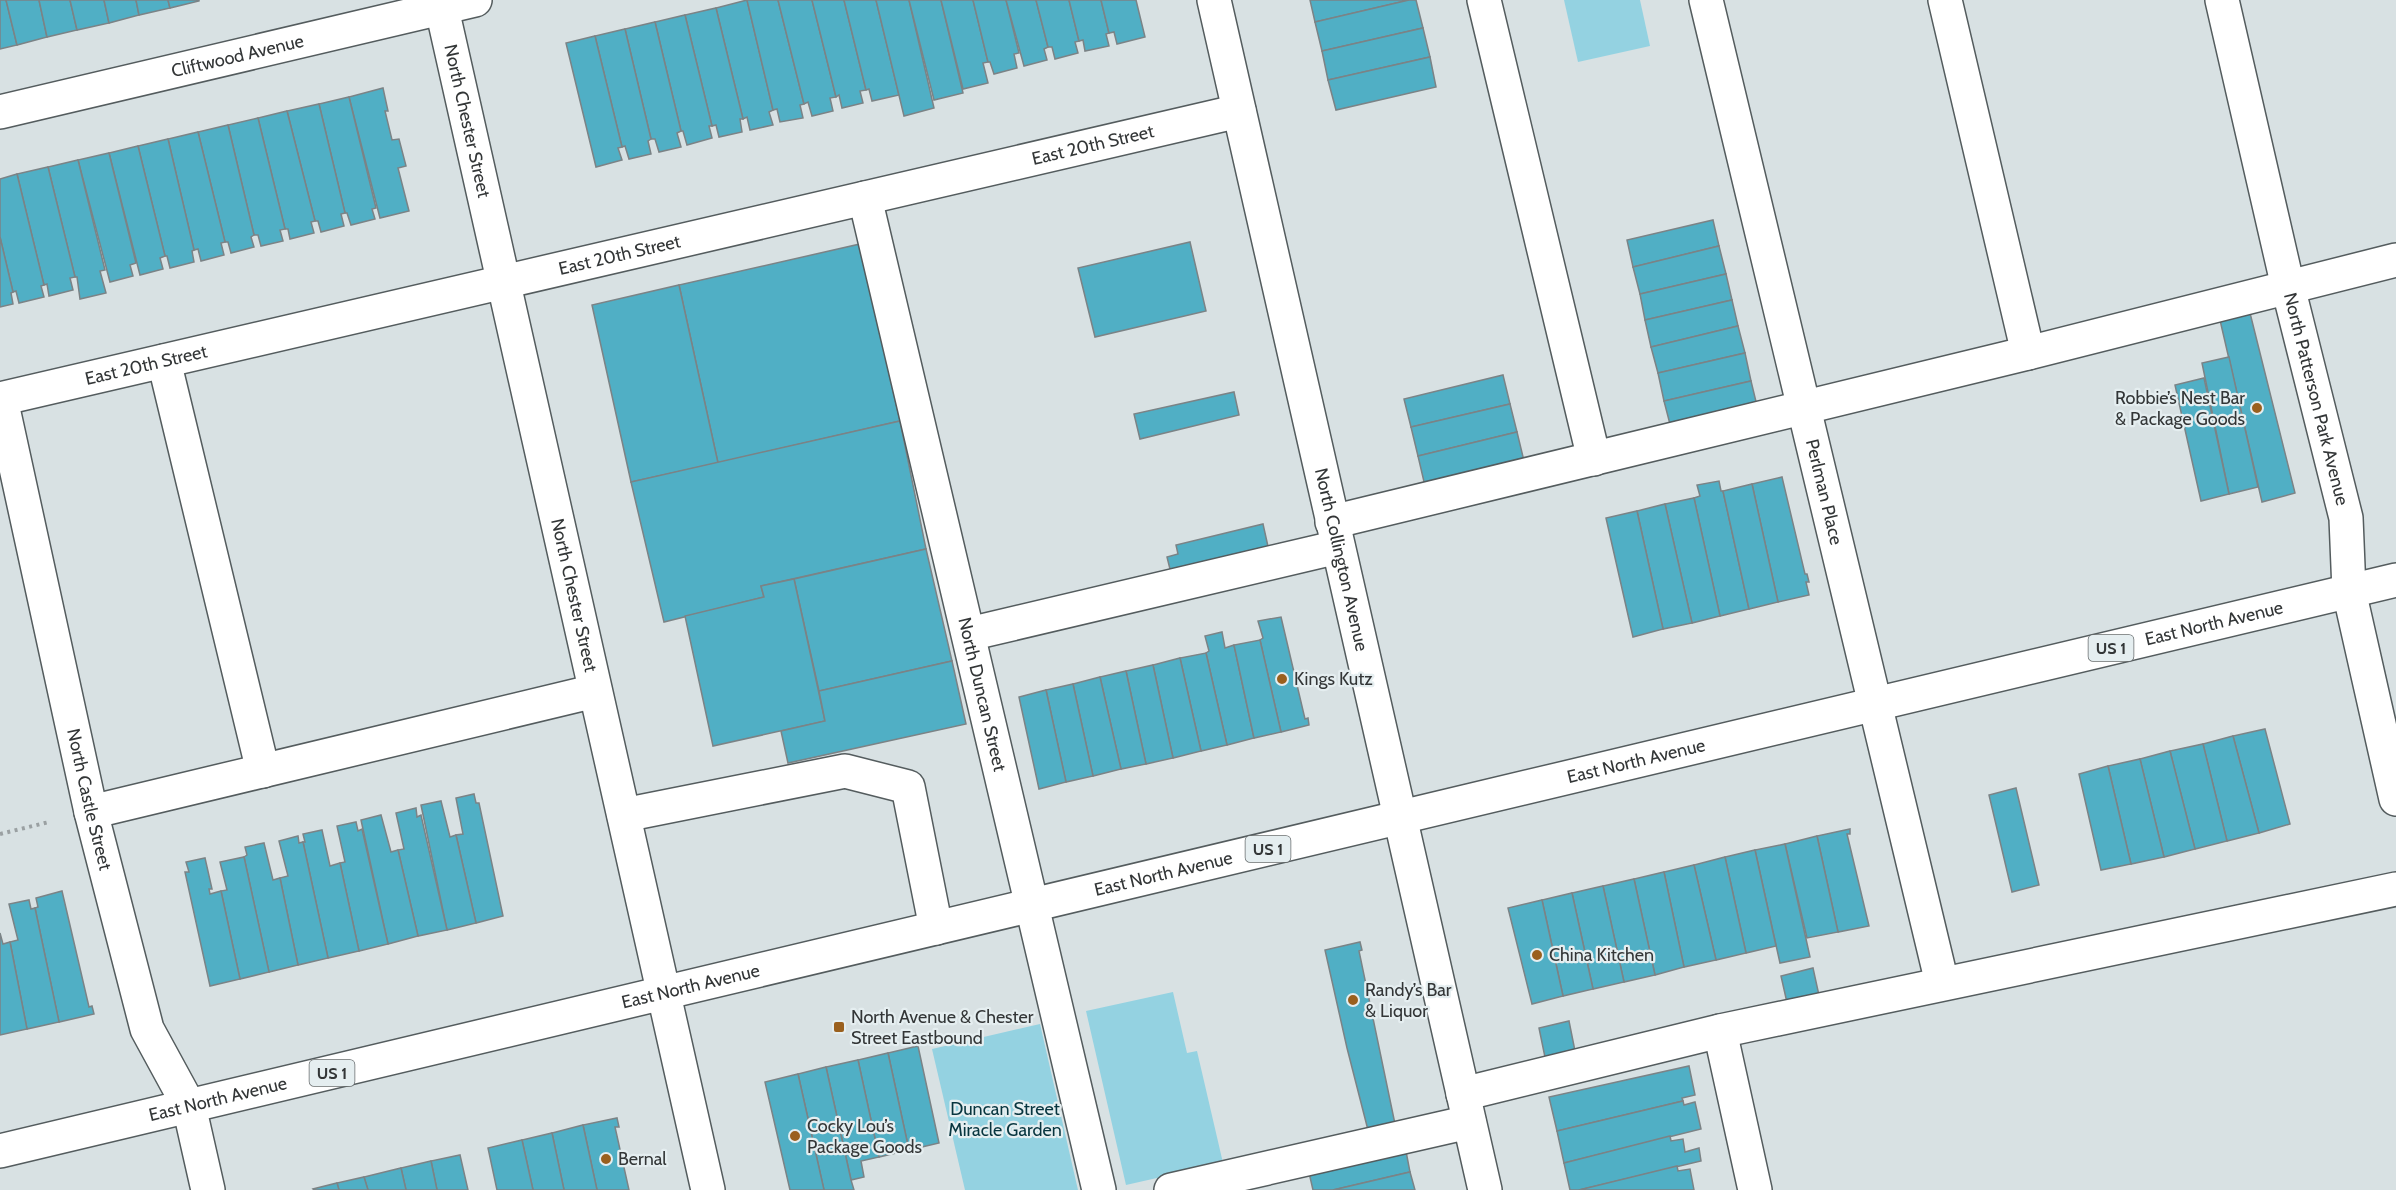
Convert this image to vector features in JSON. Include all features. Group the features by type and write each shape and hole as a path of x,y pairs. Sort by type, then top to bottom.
{"street":[{"name":"Cliftwood Avenue","path":"0,112 441,4 475,0"},
{"name":"North Collington Avenue","path":"1214,0 1485,1190"},
{"path":"1484,0 1594,459"},
{"name":"Perlman Place","path":"1706,0 1942,983"},
{"path":"1945,0 2028,353"},
{"name":"North Patterson Park Avenue","path":"2222,0 2288,287 2346,518 2349,591 2396,799"},
{"name":"North Chester Street","path":"441,4 708,1190"},
{"name":"East 20th Street","path":"0,399 1239,111"},
{"name":"North Duncan Street","path":"865,198 1099,1190"},
{"path":"969,634 1335,534 1594,459 2396,260"},
{"path":"164,361 263,771"},
{"name":"North Castle Street","path":"0,399 91,812 147,1029 189,1106 208,1190"},
{"name":"East North Avenue","path":"0,1151 2396,580"},
{"path":"91,812 595,691"},
{"path":"624,815 845,771 908,787 936,928"},
{"path":"1171,1190 1466,1108 1720,1031 2396,889"},
{"path":"1720,1031 1755,1190"}],"path":[{"path":"0,834 91,812"}],"green space":[{"path":"1564,0 1640,0 1650,46 1578,62"},
{"path":"1173,992 1187,1053 1197,1051 1223,1163 1126,1185 1086,1011"},
{"name":"Duncan Street Miracle Garden","path":"1040,1024 1078,1190 965,1190 932,1049"}],"building":[{"path":"0,0 6,0 17,45 0,49"},
{"path":"6,0 39,0 47,37 17,45"},
{"path":"39,0 70,0 77,30 47,37"},
{"path":"70,0 104,0 109,23 77,30"},
{"path":"104,0 136,0 139,15 109,23"},
{"path":"136,0 168,0 170,8 139,15"},
{"path":"168,0 199,0 199,1 170,8"},
{"path":"747,0 773,110 769,112 773,125 750,130 747,117 743,119 716,8"},
{"path":"747,0 778,0 804,104 800,105 803,118 780,122 777,109 773,110"},
{"path":"778,0 812,0 836,97 830,98 833,111 812,116 808,102 804,104"},
{"path":"812,0 844,0 866,90 860,91 863,103 842,108 839,95 836,97"},
{"path":"844,0 876,0 899,95 872,101 869,89 866,90"},
{"path":"876,0 909,0 934,108 904,116"},
{"path":"909,0 941,0 963,93 934,100"},
{"path":"941,0 973,0 988,62 983,63 988,83 963,89"},
{"path":"973,0 1006,0 1019,53 1014,54 1017,68 994,74 988,62"},
{"path":"1006,0 1036,0 1048,47 1044,49 1047,60 1024,66"},
{"path":"1036,0 1069,0 1079,41 1075,42 1078,53 1055,59 1052,47 1048,47"},
{"path":"1069,0 1101,0 1109,33 1106,34 1109,46 1085,51 1083,40 1079,41"},
{"path":"1101,0 1136,0 1145,37 1117,44 1114,32 1109,33"},
{"path":"1310,0 1409,0 1315,22"},
{"path":"1416,0 1423,28 1322,51 1315,22"},
{"path":"716,8 743,119 740,119 742,132 719,137 716,125 712,126 685,15"},
{"path":"685,15 712,126 709,126 712,138 687,145 683,131 681,131 655,22"},
{"path":"655,22 681,131 677,133 681,147 659,152 655,139 651,139 625,29"},
{"path":"1423,28 1430,57 1328,80 1322,51"},
{"path":"625,29 651,139 648,141 651,154 629,159 625,146 622,147 595,36"},
{"path":"595,36 622,147 618,148 622,160 596,167 566,43"},
{"path":"1430,57 1436,87 1336,110 1328,80"},
{"path":"383,88 388,111 385,111 392,140 399,139 406,166 398,168 409,211 380,218 349,97"},
{"path":"349,97 376,208 372,209 375,219 351,225 345,213 319,104"},
{"path":"319,104 345,213 341,214 344,226 321,232 318,221 315,221 287,111"},
{"path":"287,111 315,221 311,222 314,233 290,239 288,229 285,229 258,118"},
{"path":"258,118 285,229 280,230 283,241 261,246 258,235 254,235 228,125"},
{"path":"228,125 254,235 251,237 254,247 231,253 228,242 225,242 198,132"},
{"path":"198,132 225,242 221,243 224,255 201,261 198,249 194,250 168,139"},
{"path":"168,139 194,250 192,251 194,262 170,268 138,146"},
{"path":"138,146 165,256 160,258 163,269 140,275 109,153"},
{"path":"109,153 136,263 130,265 133,276 110,282 78,160"},
{"path":"78,160 105,270 100,271 106,293 80,299 77,277 75,277 48,167"},
{"path":"48,167 75,277 70,278 73,290 49,296 47,284 44,285 17,174"},
{"path":"17,174 44,285 41,286 44,297 19,303 16,291 13,292 0,237 0,179"},
{"path":"1713,220 1719,246 1633,267 1627,240"},
{"path":"0,237 13,292 11,293 13,304 0,307"},
{"path":"1190,242 1206,311 1095,337 1078,268"},
{"path":"860,244 900,421 718,463 679,285"},
{"path":"1719,246 1726,274 1640,294 1633,267"},
{"path":"1726,274 1732,300 1645,320 1640,294"},
{"path":"679,285 718,463 631,482 592,305"},
{"path":"1732,300 1738,326 1651,347 1645,320"},
{"name":"Robbie’s Nest Bar & Package Goods","path":"2250,313 2295,493 2262,502 2220,320"},
{"path":"1738,326 1745,353 1658,373 1651,347"},
{"path":"1745,353 1751,381 1664,401 1658,373"},
{"path":"2229,357 2258,487 2229,494 2202,363"},
{"path":"1503,375 1510,404 1411,427 1404,399"},
{"path":"2204,378 2229,494 2201,501 2175,385"},
{"path":"1751,381 1758,410 1671,428 1664,401"},
{"path":"1234,392 1239,415 1140,439 1134,414"},
{"path":"1510,404 1517,432 1418,456 1411,427"},
{"path":"900,421 926,549 761,586 764,597 664,622 631,482"},
{"path":"1517,432 1524,461 1425,486 1418,456"},
{"path":"1782,477 1805,574 1809,582 1806,582 1809,595 1778,602 1752,484"},
{"path":"1719,481 1749,609 1720,616 1694,498 1700,496 1697,485"},
{"path":"1752,484 1778,602 1749,609 1723,491"},
{"path":"1694,498 1720,616 1692,623 1665,504"},
{"path":"1665,504 1692,623 1663,629 1637,511"},
{"path":"1637,511 1663,629 1633,637 1606,518"},
{"path":"1263,524 1269,551 1171,573 1167,557 1178,554 1176,545"},
{"path":"926,549 952,661 819,691 794,579"},
{"path":"794,579 825,721 713,746 685,616 764,597 761,586"},
{"name":"Kings Kutz","path":"1281,617 1305,719 1308,718 1309,725 1281,732 1260,640 1263,638 1258,621"},
{"path":"1222,632 1225,648 1234,645 1254,738 1227,745 1206,653 1209,651 1205,636"},
{"path":"1260,640 1281,732 1254,738 1234,645"},
{"path":"1206,653 1227,745 1201,751 1180,658"},
{"path":"1180,658 1201,751 1173,758 1153,665"},
{"path":"952,661 966,724 788,763 781,731 825,721 819,691"},
{"path":"1153,665 1173,758 1146,764 1126,671"},
{"path":"1126,671 1146,764 1121,769 1100,677"},
{"path":"1100,677 1121,769 1093,776 1073,684"},
{"path":"1073,684 1093,776 1066,782 1046,690"},
{"path":"1046,690 1066,782 1039,789 1019,697"},
{"path":"2265,729 2290,824 2259,833 2233,736"},
{"path":"2233,736 2259,833 2227,841 2203,744"},
{"path":"2203,744 2227,841 2195,849 2170,751"},
{"path":"2170,751 2195,849 2164,857 2140,759"},
{"path":"2140,759 2164,857 2131,864 2108,766"},
{"path":"2108,766 2131,864 2101,870 2079,774"},
{"path":"2016,788 2039,885 2012,892 1989,795"},
{"path":"474,794 476,803 479,803 503,916 476,923 456,835 463,834 456,798"},
{"path":"441,801 450,837 456,835 476,923 447,930 421,805"},
{"path":"416,808 417,817 421,815 447,930 418,936 398,850 404,849 396,813"},
{"path":"381,815 391,852 398,850 418,936 388,944 361,820"},
{"path":"356,822 358,831 362,829 388,944 359,951 340,863 345,862 337,826"},
{"path":"1850,829 1850,834 1847,834 1869,926 1838,932 1817,836"},
{"path":"322,830 330,866 340,863 359,951 328,958 303,842 305,842 303,834"},
{"path":"298,836 299,843 303,842 328,958 298,965 280,878 288,876 279,841"},
{"path":"1817,836 1838,932 1807,938 1785,844"},
{"path":"264,843 273,880 280,878 298,965 269,972 244,857 247,855 245,847"},
{"path":"1785,844 1810,957 1780,963 1755,850"},
{"path":"1755,850 1776,946 1746,953 1725,857"},
{"path":"244,857 269,972 240,979 221,891 227,890 220,862"},
{"path":"1725,857 1746,953 1716,960 1694,865"},
{"path":"205,858 212,889 209,889 210,894 221,891 240,979 210,986 185,872 189,872 186,862"},
{"path":"1694,865 1716,960 1684,967 1664,872"},
{"path":"1664,872 1684,967 1655,975 1634,879"},
{"path":"1634,879 1655,975 1624,982 1603,886"},
{"path":"1603,886 1624,982 1593,989 1572,893"},
{"path":"62,891 89,1007 92,1006 94,1014 59,1022 35,908 38,907 36,898"},
{"path":"1572,893 1593,989 1563,996 1542,900"},
{"path":"29,900 31,909 35,908 59,1022 27,1029 10,942 18,940 9,904"},
{"name":"China Kitchen","path":"1542,900 1563,996 1532,1004 1508,908"},
{"path":"0,933 3,944 10,942 27,1029 0,1035"},
{"name":"Randy’s Bar & Liquor","path":"1360,942 1362,950 1359,951 1395,1124 1368,1130 1325,950"},
{"path":"1813,968 1820,1000 1788,1007 1781,976"},
{"path":"1569,1021 1576,1056 1546,1062 1539,1028"},
{"path":"918,1046 939,1143 909,1150 888,1053"},
{"path":"888,1053 909,1150 879,1157 858,1060"},
{"path":"858,1060 879,1157 861,1161 864,1177 851,1180 826,1067"},
{"path":"1689,1066 1695,1095 1682,1098 1683,1101 1557,1131 1549,1097"},
{"path":"826,1067 854,1190 824,1190 798,1074"},
{"name":"Cocky Lou’s Package Goods","path":"798,1074 824,1190 790,1190 765,1082"},
{"path":"1683,1101 1684,1105 1695,1102 1701,1129 1564,1163 1557,1131"},
{"name":"Bernal","path":"617,1118 619,1127 615,1127 629,1190 597,1190 583,1125"},
{"path":"583,1125 597,1190 564,1190 552,1133"},
{"path":"552,1133 564,1190 533,1190 522,1140"},
{"path":"1670,1136 1671,1141 1683,1139 1685,1152 1699,1148 1701,1161 1579,1190 1570,1190 1564,1163"},
{"path":"522,1140 533,1190 497,1190 488,1148"},
{"path":"1404,1141 1410,1172 1333,1190 1313,1190 1307,1164"},
{"path":"460,1155 468,1190 437,1190 431,1161"},
{"path":"431,1161 437,1190 406,1190 401,1168"},
{"path":"1677,1166 1678,1171 1690,1169 1694,1190 1579,1190"},
{"path":"401,1168 406,1190 368,1190 364,1177"},
{"path":"1410,1172 1415,1190 1333,1190"},
{"path":"364,1177 368,1190 339,1190 337,1183"},
{"path":"337,1183 339,1190 313,1189"}],"place":[{"name":"Robbie’s Nest Bar & Package Goods","path":"2257,408"},
{"name":"Kings Kutz","path":"1282,679"},
{"name":"China Kitchen","path":"1537,955"},
{"name":"Randy’s Bar & Liquor","path":"1353,1000"},
{"name":"North Avenue & Chester Street Eastbound","path":"839,1027"},
{"name":"Cocky Lou’s Package Goods","path":"795,1136"},
{"name":"Bernal","path":"606,1159"}]}
